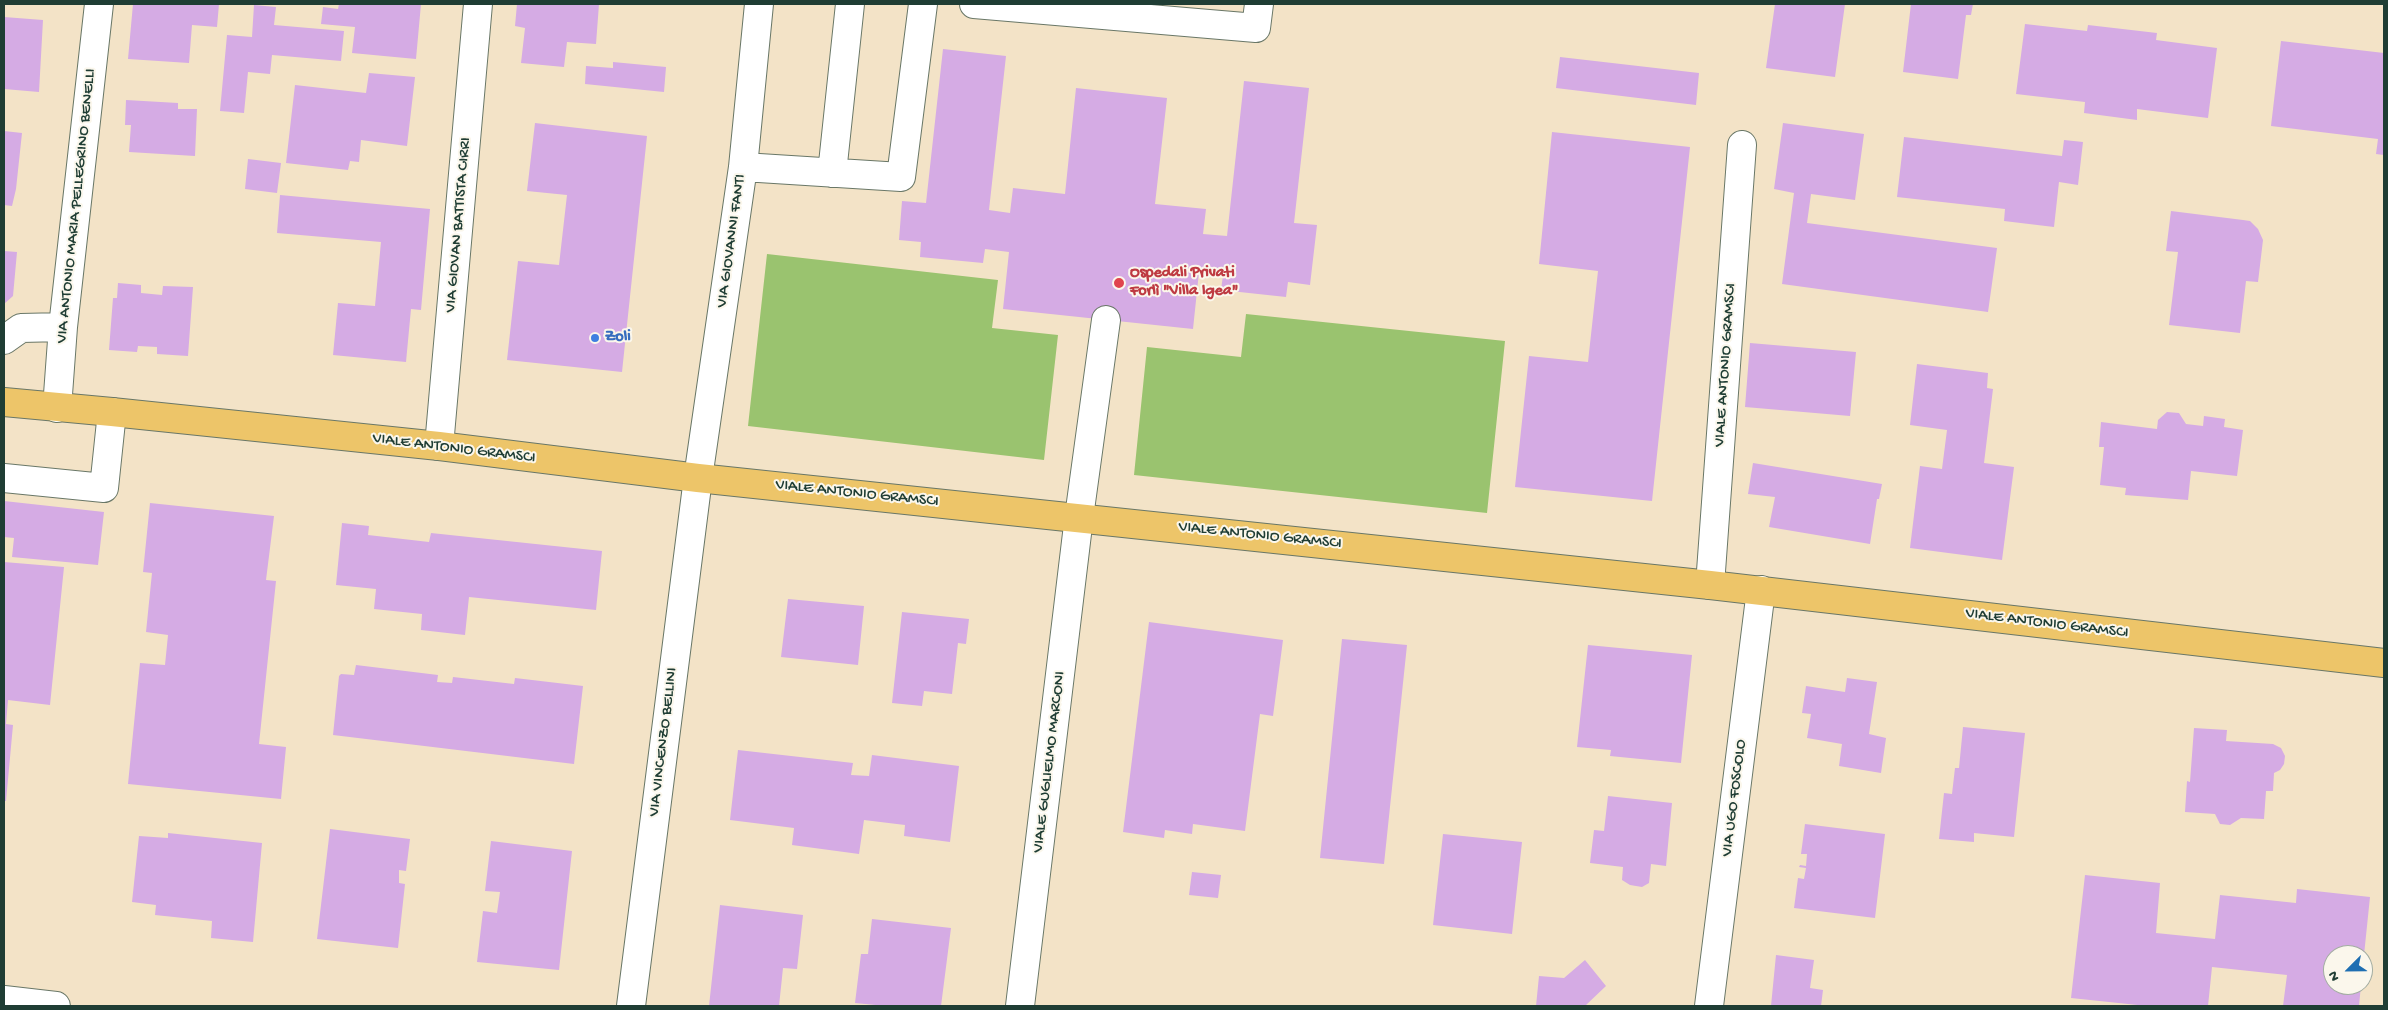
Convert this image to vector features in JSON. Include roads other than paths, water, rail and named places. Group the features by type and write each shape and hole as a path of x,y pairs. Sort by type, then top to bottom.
{"main road":[{"name":"VIALE ANTONIO GRAMSCI","path":"4,402 439,446 698,478 1761,590 2384,663"}],"street":[{"name":"VIA ANTONIO MARIA PELLEGRINO BENELLI","path":"57,408 63,327 99,4"},
{"name":"VIA GIOVAN BATTISTA CIRRI","path":"439,446 478,4"},
{"name":"VIA GIOVANNI FANTI","path":"698,478 743,167 759,4"},
{"path":"832,173 850,4"},
{"path":"743,167 901,177 923,4"},
{"path":"974,4 1256,28 1259,4"},
{"name":"VIALE ANTONIO GRAMSCI","path":"1710,585 1742,145"},
{"name":"VIALE GUGLIELMO MARCONI","path":"1020,1006 1079,517 1106,320"},
{"path":"4,340 21,328 63,327"},
{"path":"4,478 104,488 112,412"},
{"name":"VIA VINCENZO BELLINI","path":"631,1006 698,478"},
{"name":"VIA UGO FOSCOLO","path":"1709,1006 1761,590"},
{"path":"4,1000 56,1006"}],"place":[{"name":"Ospedali Privati Forlì \"Villa Igea\"","path":"1119,283"},
{"name":"Zoli","path":"595,338"}]}
